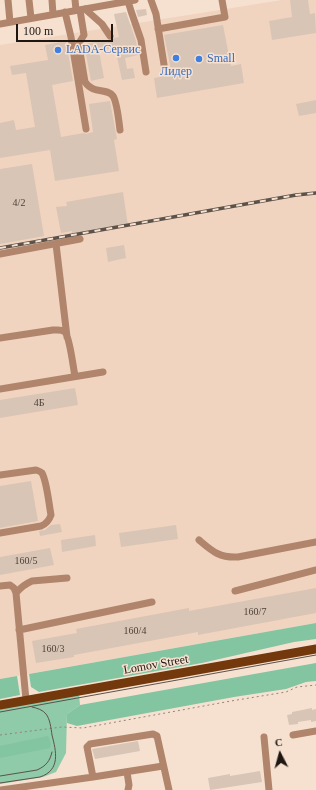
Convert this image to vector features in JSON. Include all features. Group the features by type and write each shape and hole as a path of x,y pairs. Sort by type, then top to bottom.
{"main road":[{"name":"Lomov Street","path":"0,705 316,649"}],"street":[{"path":"8,0 10,22"},
{"path":"29,0 31,18"},
{"path":"52,0 53,14"},
{"path":"75,0 80,10 84,35 79,43 79,46 85,82 88,87 93,90 109,92 112,95 120,130"},
{"path":"151,0 156,14 164,71"},
{"path":"158,29 225,17 222,0"},
{"path":"0,24 80,10 94,4 132,1 131,11 141,40 146,72"},
{"path":"80,10 102,24 110,36"},
{"path":"65,12 71,38 86,129"},
{"path":"0,254 80,239"},
{"path":"56,244 68,338 75,376"},
{"path":"0,338 59,330 64,332 68,338"},
{"path":"0,389 103,372"},
{"path":"0,475 36,470 40,471 47,489 51,516 50,520 41,526 0,533"},
{"path":"199,540 210,549 228,558 316,542"},
{"path":"235,591 316,570"},
{"path":"16,593 22,586 32,581 67,578"},
{"path":"0,586 10,585 14,588 16,593 26,700"},
{"path":"19,630 152,602"},
{"path":"292,735 316,731"},
{"path":"93,777 87,747 90,744 153,734 157,736 169,790"},
{"path":"264,737 268,790"},
{"path":"1,790 163,766"},
{"path":"127,772 129,785 128,790"},
{"path":"65,781 65,790"}],"path":[{"path":"0,735 62,727 83,728 286,692 297,687 316,685"}],"shaded area":[{"path":"282,0 316,0 316,623 0,679 0,45"}],"green space":[{"path":"316,623 316,639 294,642 202,663 39,692 31,687 29,674"},
{"path":"316,663 316,681 306,682 286,689 77,726 67,723 67,714 80,705"},
{"path":"17,676 20,695 0,699 0,679"},
{"path":"79,694 80,705 67,714 66,753 56,772 43,777 0,784 0,708"},
{"path":"48,736 51,743 50,748 0,758 0,746"}],"building":[{"path":"290,0 308,0 310,14 315,13 316,33 272,40 269,21 292,17"},
{"path":"146,9 147,15 138,17 136,10"},
{"path":"126,12 136,41 138,55 125,58 127,69 133,68 135,78 122,80 115,47 99,51 104,78 91,81 84,44 107,40 111,41 114,38 119,37 114,14"},
{"name":"Small","path":"223,25 231,66 241,64 244,83 157,98 154,78 172,75 164,35"},
{"path":"66,41 73,81 52,85 61,137 93,132 89,104 110,101 117,139 114,140 119,171 55,181 50,150 0,158 0,123 14,120 16,130 35,127 26,73 12,75 10,66 48,60 45,45"},
{"path":"316,100 316,113 299,116 296,104"},
{"path":"32,164 44,236 0,244 0,169"},
{"path":"123,192 128,226 72,235 72,231 61,233 56,207 67,206 66,202"},
{"path":"124,245 126,258 108,262 106,248"},
{"path":"75,388 78,405 0,418 0,400"},
{"path":"31,481 38,521 0,528 0,486"},
{"path":"60,524 62,532 40,536 39,531 45,530 51,525"},
{"path":"176,525 178,539 121,547 119,533"},
{"path":"95,535 96,546 62,552 61,540"},
{"path":"50,548 54,565 0,575 0,557"},
{"path":"316,588 316,613 198,635 198,632 74,655 74,657 36,663 32,641 77,633 76,629 189,608 189,611"},
{"path":"312,708 312,710 316,709 316,721 311,722 311,720 289,725 287,715 292,714 292,712"},
{"path":"138,741 140,751 95,759 92,749"},
{"path":"260,771 262,782 210,790 208,778"}],"tram line":[{"path":"0,712 316,655"},
{"path":"0,783 40,777 47,774 54,765 55,747 48,718 43,711 32,707"},
{"path":"0,776 37,770 47,763 52,752"}],"railway":[{"path":"0,248 296,195 316,193"}],"place":[{"name":"LADA-Сервис","path":"58,50"},
{"name":"Лидер","path":"176,58"},
{"name":"Small","path":"199,59"}]}
